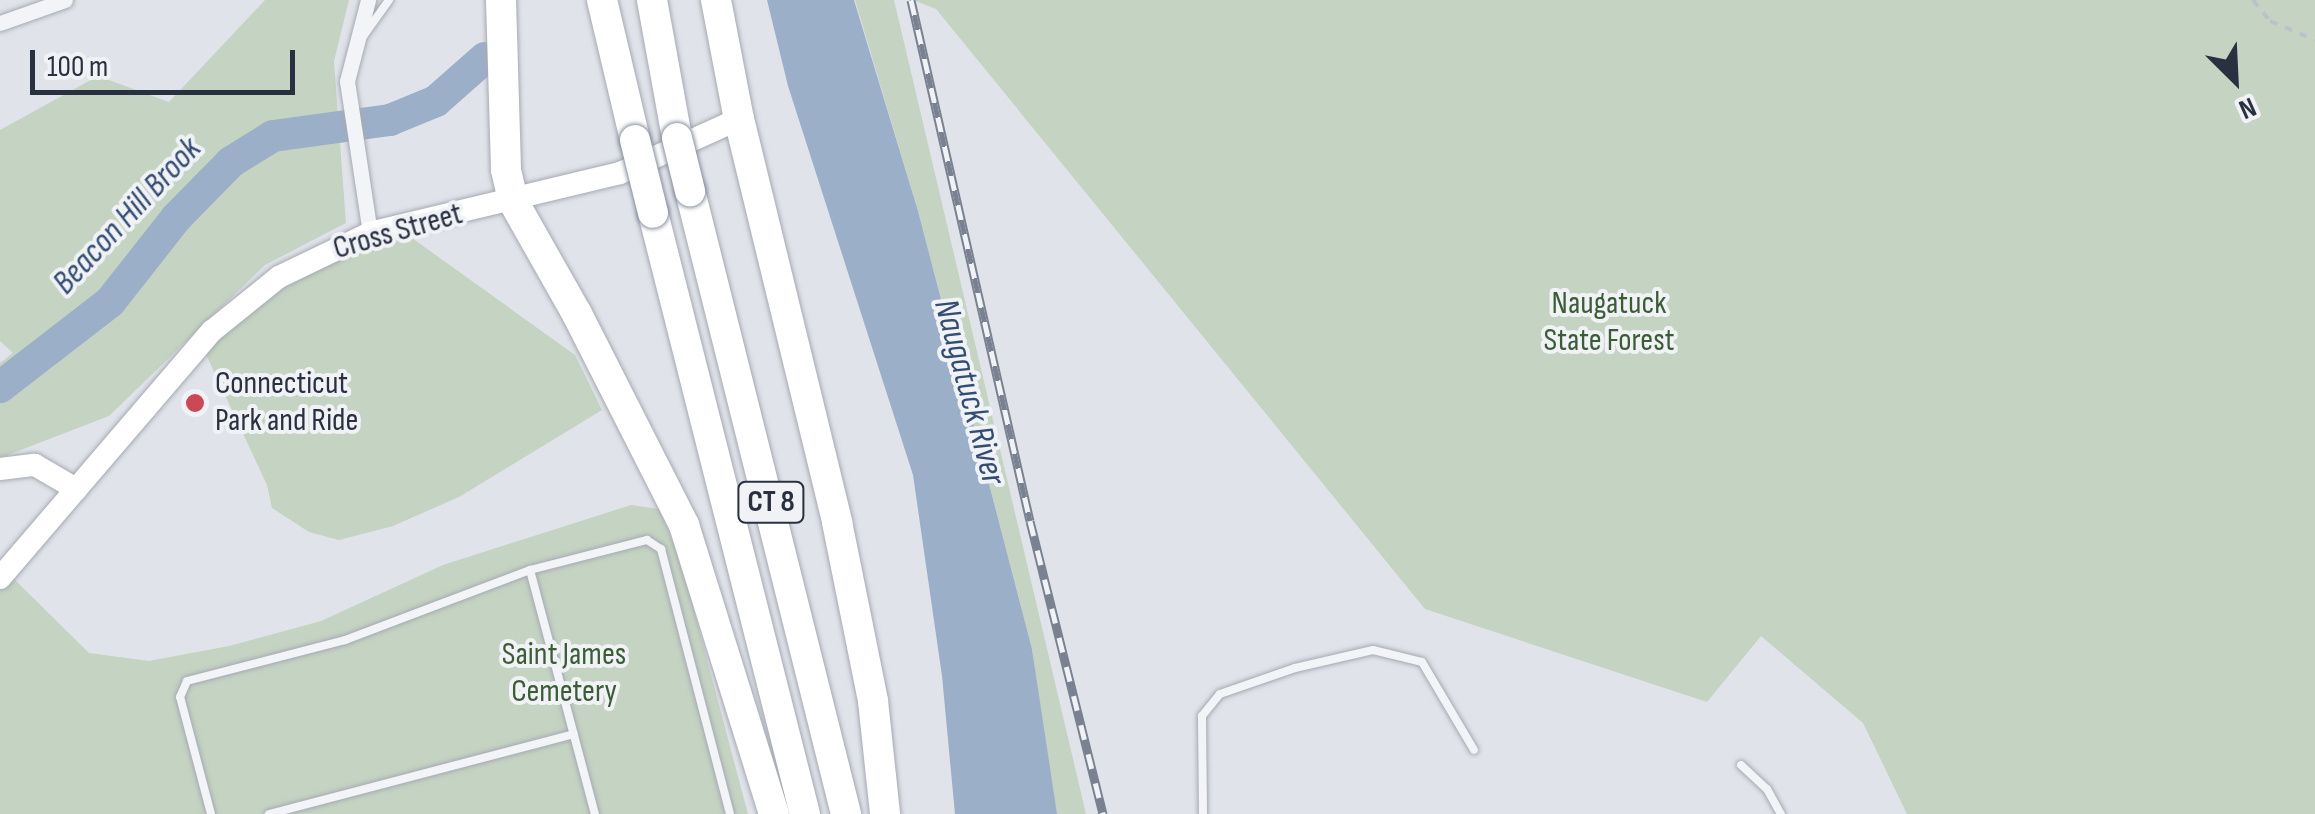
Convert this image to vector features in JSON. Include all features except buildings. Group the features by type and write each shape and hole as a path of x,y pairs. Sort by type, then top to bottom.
{"highway":[{"path":"501,0 506,170 513,201 577,314 684,526 774,814"},
{"name":"CT 8","path":"602,0 805,814"},
{"name":"CT 8","path":"652,0 666,93 846,814"},
{"path":"716,0 738,119 837,522 873,701 885,814"}],"street":[{"path":"0,23 65,0"},
{"path":"368,0 350,58 348,106 370,233"},
{"name":"Cross Street","path":"0,578 232,311 294,268 370,233 620,173 738,119"},
{"path":"0,469 36,465 76,489"}],"lane":[{"path":"356,46 389,0"},
{"path":"210,814 180,697 187,680 346,640 530,570 640,540 658,544 730,814"},
{"path":"530,570 595,814"},
{"path":"1204,814 1202,716 1220,694 1310,664 1373,650 1422,662 1474,750"},
{"path":"270,814 574,734"},
{"path":"1741,764 1766,789 1781,814"}],"path":[{"path":"2253,0 2270,21 2315,40"}],"green space":[{"path":"265,0 349,0 334,61 346,223 265,265 109,416 0,458 0,363 13,353 0,341 0,130 98,76 169,102"},
{"path":"855,0 894,0 1086,814 1056,814 1032,649 918,211"},
{"name":"Naugatuck State Forest","path":"913,0 2315,0 2315,814 1907,814 1863,723 1761,636 1707,702 1425,609 936,9"},
{"path":"412,238 575,355 602,410 459,497 393,526 339,540 309,532 272,508 267,485 204,350 275,287 370,248"},
{"name":"Saint James Cemetery","path":"631,505 659,509 680,558 748,814 0,814 0,590 11,576 89,653 149,661 229,646 321,621 443,565"}],"water":[{"path":"767,0 854,0 918,211 1032,649 1057,814 955,814 942,676 913,475 788,86"}],"waterway":[{"name":"Beacon Hill Brook","path":"0,387 110,302 176,218 231,162 273,136 390,120 436,101 485,58"}],"railway":[{"path":"911,0 1030,521 1103,814"}],"place":[{"name":"Connecticut Park and Ride","path":"195,403"}],"water label":[{"name":"Naugatuck River","path":"969,392"}]}
